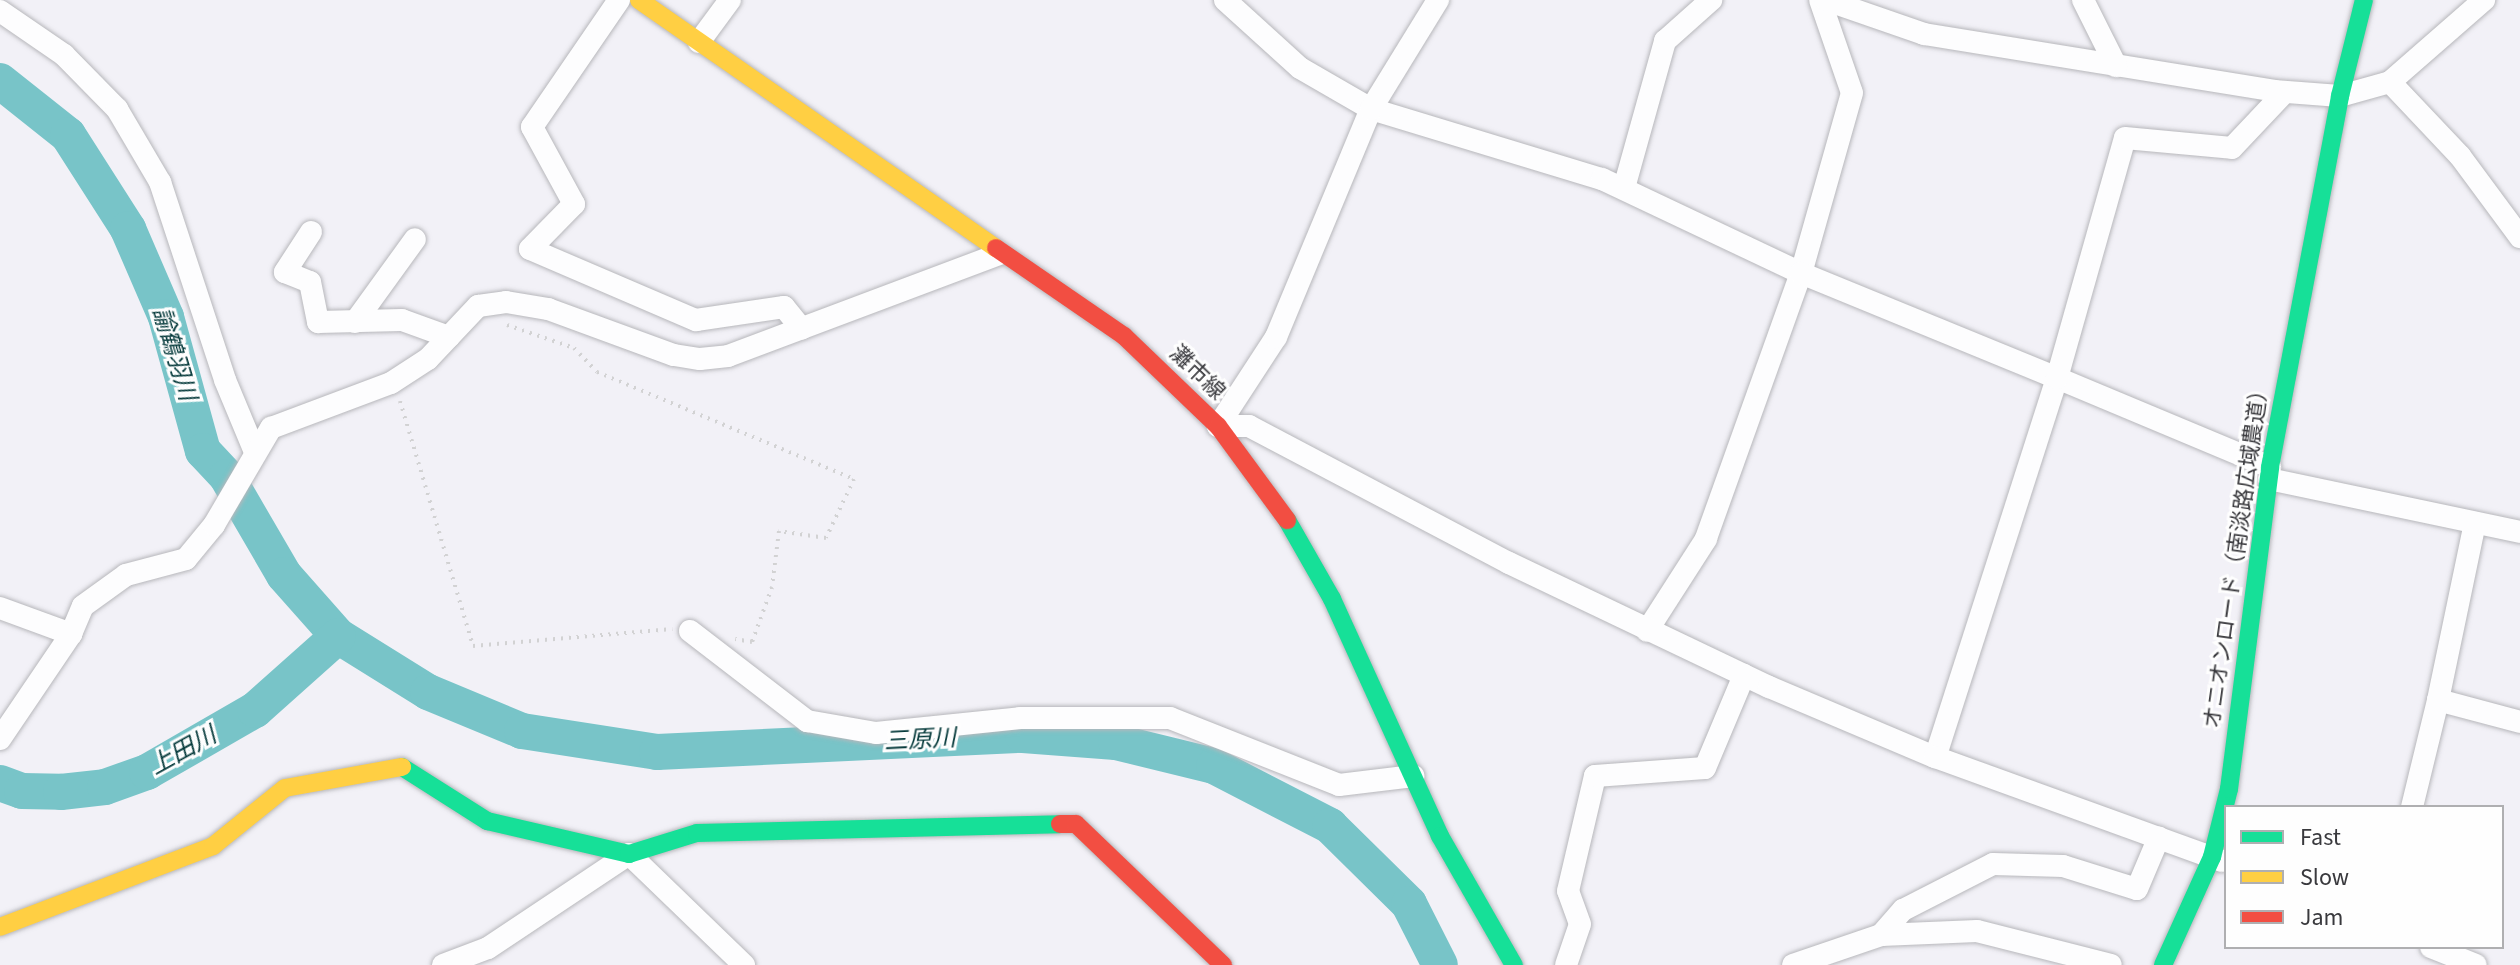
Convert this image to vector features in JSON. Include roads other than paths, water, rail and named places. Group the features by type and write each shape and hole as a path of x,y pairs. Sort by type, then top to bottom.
{"street":[{"path":"619,0 532,127 574,204 530,249 696,320 784,307 802,329"},
{"name":"灘市線","path":"639,0 1000,254 1124,336 1218,426 1301,543 1413,776 1514,965"},
{"path":"699,42 730,0"},
{"path":"1225,0 1300,68 1371,109 1624,188 1801,273 2057,378 2269,473 2520,532"},
{"path":"1218,426 1276,337 1371,109 1438,0"},
{"path":"1624,188 1665,41 1711,0"},
{"path":"1647,631 1706,539 1801,273 1852,93 1820,0"},
{"path":"1826,0 1924,34 2285,92 2340,96 2390,82 2484,0"},
{"path":"2083,0 2116,66"},
{"name":"オニオンロード（南淡路広域農道）","path":"2227,805 2269,473 2340,96 2364,0"},
{"path":"0,11 64,55 117,109 160,182 225,380 255,452"},
{"path":"2390,82 2460,156 2520,237"},
{"path":"1935,757 2057,378 2125,138 2232,148 2285,92"},
{"path":"311,232 285,272 310,282 318,322 402,320 449,337"},
{"path":"355,322 415,239"},
{"path":"0,739 71,634 83,606 126,575 186,559 214,525 271,428 394,380 428,359 478,306 491,304 548,309 674,355 700,359 728,356 1000,254"},
{"path":"1218,426 1249,426 1335,476 1647,631 1744,675 1935,757 2219,859"},
{"path":"2412,805 2475,523"},
{"path":"0,608 71,634"},
{"path":"690,631 807,721 876,733 1020,718 1170,718 1339,785 1413,776"},
{"path":"1566,965 1580,924 1568,891 1595,776 1705,768 1744,675"},
{"path":"2438,700 2520,722"},
{"path":"0,927 213,846 285,788 401,766 487,821 629,854 744,965"},
{"path":"443,965 488,948 629,854 697,833 1076,824 1223,965"},
{"name":"オニオンロード（南淡路広域農道）","path":"2163,965 2219,859 2224,824"},
{"path":"1881,935 1903,910 1993,864 2063,866 2137,889 2159,837"},
{"path":"1793,965 1881,935 1977,931 2111,965"},
{"path":"2436,949 2476,965"}],"waterway":[{"name":"三原川","path":"0,81 68,135 128,229 166,317 203,451 227,477 284,575 338,636 428,692 522,731 657,752 1023,735 1116,742 1214,766 1330,826 1409,904 1440,965"},
{"name":"上田川","path":"0,783 22,791 61,792 105,787 147,772 255,710 338,636"}],"water label":[{"name":"諭鶴羽川","path":"174,354"}]}
